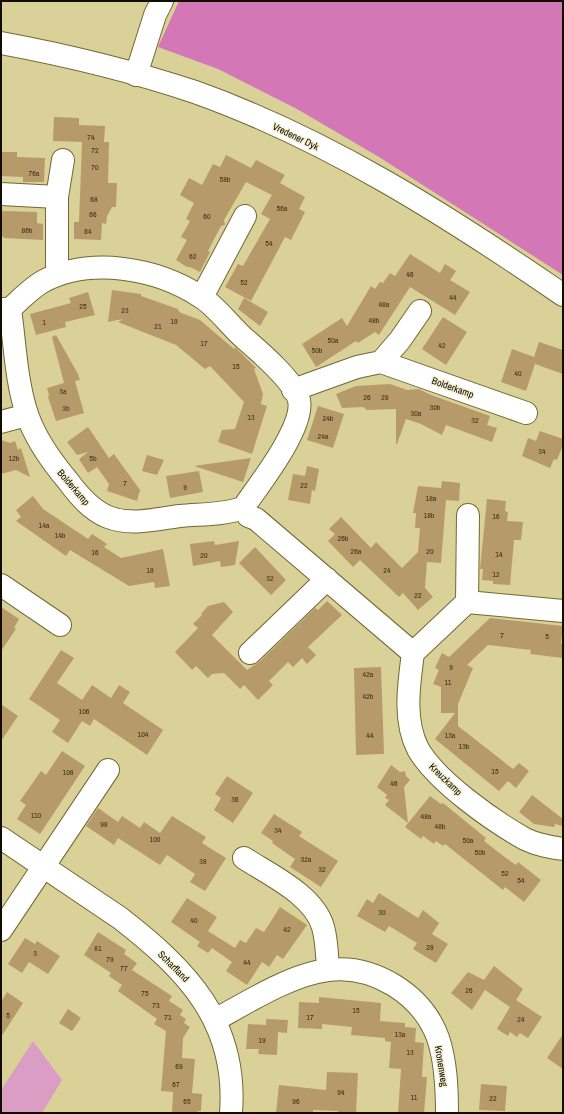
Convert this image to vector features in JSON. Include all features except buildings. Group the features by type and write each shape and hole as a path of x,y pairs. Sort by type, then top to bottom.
{"street":[{"path":"136,75 155,15 162,1"},
{"name":"Vredener Dyk","path":"1,43 36,49 194,92 285,129 346,161 485,242 563,295"},
{"path":"57,275 57,198 63,160"},
{"path":"1,194 57,198"},
{"path":"202,297 245,216"},
{"name":"Bolderkamp","path":"101,268 142,271 167,280 202,297 283,374 299,400 298,413 291,435 249,514 208,513 133,522 109,517 94,510 63,475 41,442 27,415 6,309 42,282 57,275 79,270 101,268"},
{"path":"293,390 357,367 381,362 400,340 420,311"},
{"name":"Bolderkamp","path":"381,362 526,413"},
{"path":"1,422 27,415"},
{"path":"249,514 413,653 467,602 468,515"},
{"path":"250,653 327,579"},
{"path":"1,585 60,625"},
{"path":"467,602 563,610"},
{"name":"Kreuzkamp","path":"413,653 408,698 411,725 418,749 435,770 460,794 501,824 526,839 548,847 563,849"},
{"path":"1,930 44,868 108,770"},
{"name":"Scharfland","path":"1,838 120,918 169,960 198,992 214,1020 227,1051 231,1074 230,1113"},
{"path":"244,858 307,900 323,926 328,970"},
{"name":"Kronenweg","path":"214,1020 291,981 328,970 356,970 384,979 406,993 422,1010 437,1037 444,1062 447,1113"}],"shaded area":[{"path":"179,1 563,1 563,275 379,157 297,109 218,69 158,47"},
{"path":"33,1041 62,1080 42,1113 1,1113 1,1090"}]}
